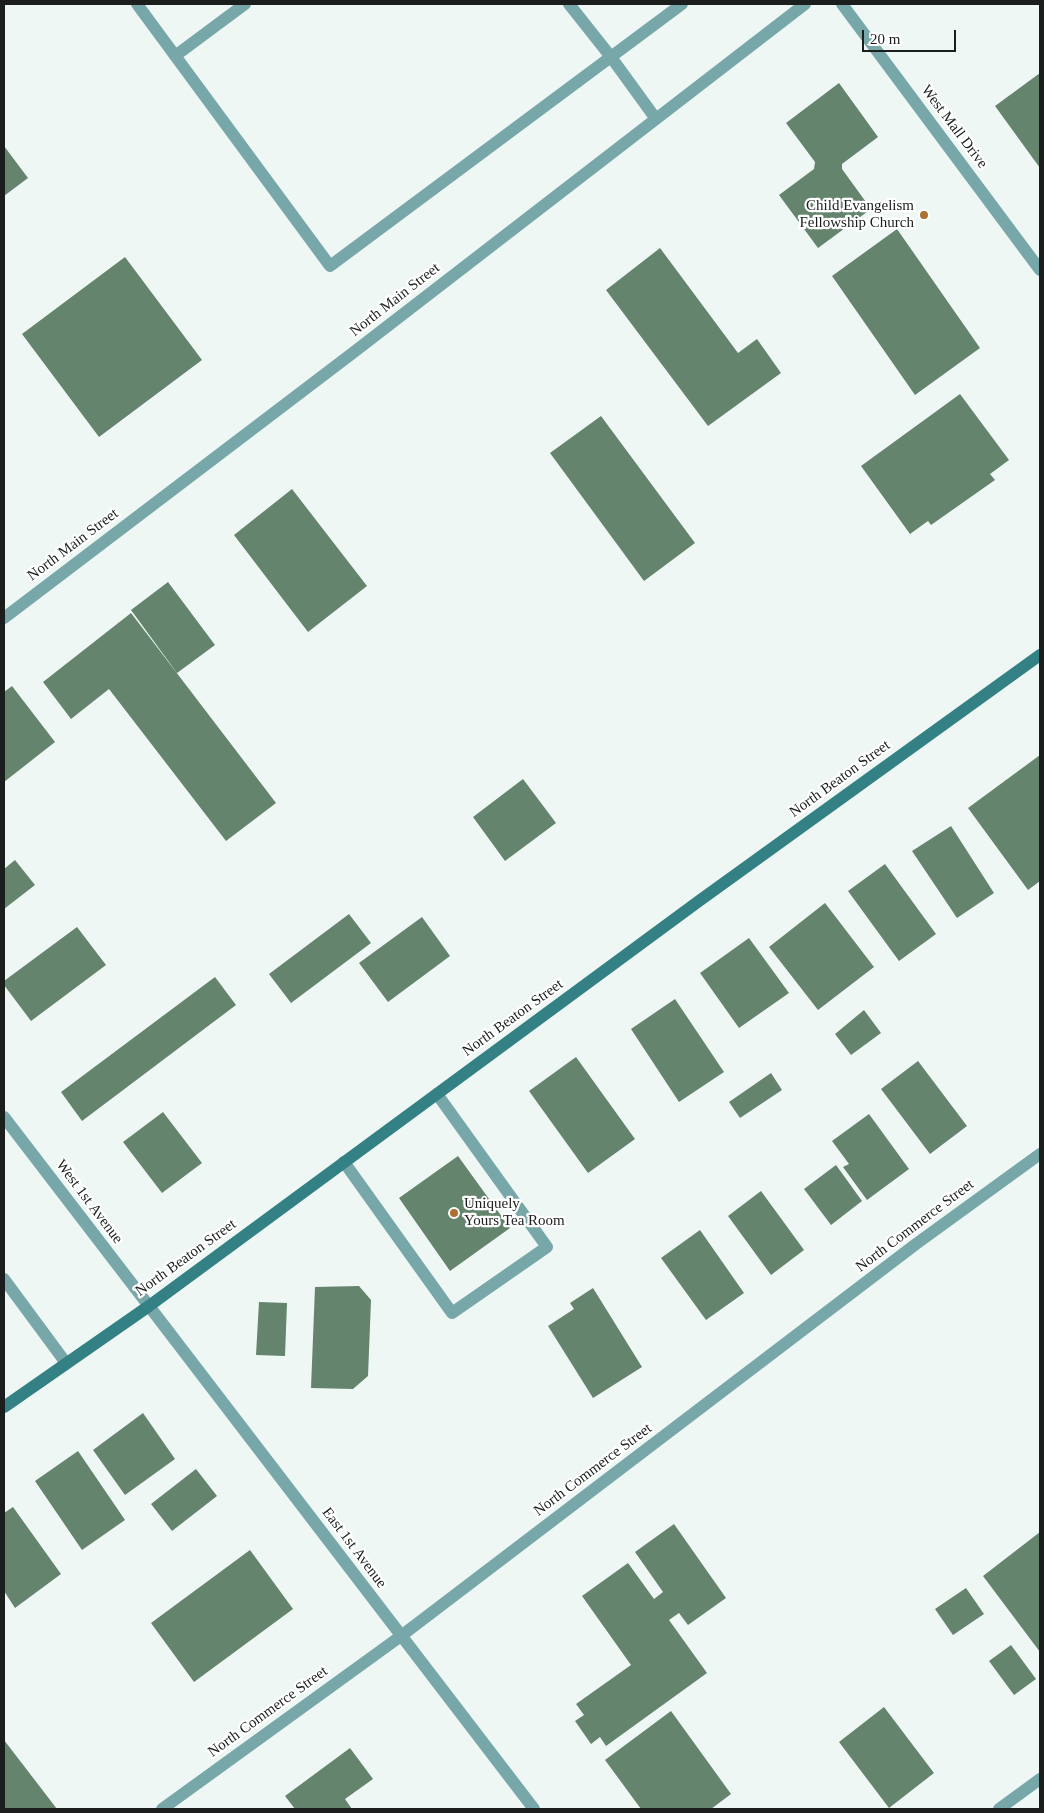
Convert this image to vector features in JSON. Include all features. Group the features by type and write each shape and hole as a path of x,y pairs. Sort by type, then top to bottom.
{"main road":[{"name":"North Beaton Street","path":"4,1407 148,1306 699,901 1040,655"}],"street":[{"path":"137,4 330,266 682,4"},
{"path":"175,56 245,4"},
{"path":"570,4 612,57 656,119"},
{"name":"North Main Street","path":"4,618 804,4"},
{"name":"West Mall Drive","path":"842,4 1040,270"},
{"path":"344,1162 452,1313 547,1246 437,1094"},
{"name":"West 1st Avenue","path":"4,1117 148,1306"},
{"name":"North Commerce Street","path":"162,1809 402,1636 916,1244 1040,1154"},
{"path":"4,1279 66,1363"},
{"name":"East 1st Avenue","path":"148,1306 534,1809"},
{"path":"999,1809 1040,1779"}],"building":[{"path":"1040,73 1040,168 995,106"},
{"path":"839,83 878,137 842,164 842,169 871,209 818,248 779,195 814,169 815,162 786,123"},
{"path":"4,146 28,178 4,196"},
{"path":"897,229 980,348 915,395 832,276"},
{"path":"660,248 738,353 757,339 781,373 708,426 606,290"},
{"path":"125,257 202,360 99,437 22,334"},
{"path":"960,394 1009,460 990,474 995,480 931,525 928,521 910,534 861,466"},
{"path":"601,416 695,543 644,581 550,453"},
{"path":"292,489 367,586 308,632 234,535"},
{"path":"168,582 215,645 177,673 131,610"},
{"path":"131,613 276,803 226,841 109,689 71,719 43,682"},
{"path":"12,686 55,742 4,782 4,692"},
{"path":"1040,755 1040,881 1028,890 968,808"},
{"path":"523,779 556,823 505,861 473,817"},
{"path":"951,826 994,893 957,918 912,851"},
{"path":"15,860 35,885 4,909 4,869"},
{"path":"885,864 936,934 899,961 848,891"},
{"path":"825,903 874,967 818,1010 769,947"},
{"path":"349,914 371,943 291,1003 269,974"},
{"path":"422,917 450,956 388,1002 359,963"},
{"path":"77,927 106,965 31,1021 4,985 4,981"},
{"path":"749,938 789,993 739,1028 700,973"},
{"path":"215,977 236,1005 82,1121 61,1092"},
{"path":"675,999 724,1072 679,1102 631,1029"},
{"path":"864,1010 881,1033 851,1055 835,1034"},
{"path":"576,1057 635,1139 588,1173 529,1091"},
{"path":"918,1061 967,1126 930,1154 881,1089"},
{"path":"771,1073 782,1090 740,1118 729,1102"},
{"path":"163,1112 202,1163 162,1193 123,1142"},
{"path":"869,1114 909,1169 867,1200 843,1167 849,1164 832,1141"},
{"name":"Uniquely Yours Tea Room","path":"458,1156 510,1228 450,1271 399,1198"},
{"path":"836,1165 862,1201 831,1225 804,1189"},
{"path":"761,1191 804,1250 771,1275 728,1216"},
{"path":"700,1230 744,1293 706,1320 661,1258"},
{"path":"359,1286 371,1300 368,1376 353,1389 311,1388 315,1287"},
{"path":"593,1288 642,1367 593,1398 548,1326 574,1309 570,1303"},
{"path":"259,1302 287,1303 285,1356 256,1355"},
{"path":"143,1413 175,1459 125,1495 93,1450"},
{"path":"78,1451 125,1520 82,1550 35,1481"},
{"path":"196,1469 217,1496 172,1531 151,1504"},
{"path":"13,1507 61,1574 15,1608 4,1591 4,1513"},
{"path":"674,1524 726,1598 688,1625 679,1613 669,1620 707,1673 606,1746 600,1737 591,1744 575,1721 584,1715 576,1704 631,1665 582,1596 628,1563 654,1599 663,1592 635,1552"},
{"path":"1040,1532 1040,1652 983,1576"},
{"path":"250,1550 293,1609 194,1682 151,1623"},
{"path":"966,1588 984,1614 953,1635 935,1609"},
{"path":"1011,1645 1036,1679 1014,1695 989,1661"},
{"path":"884,1707 934,1773 889,1808 839,1742"},
{"path":"671,1711 731,1794 711,1809 641,1809 605,1760"},
{"path":"4,1740 57,1809 4,1809"},
{"path":"350,1748 373,1779 345,1799 352,1809 295,1809 285,1796"}],"place":[{"name":"Child Evangelism Fellowship Church","path":"924,215"},
{"name":"Uniquely Yours Tea Room","path":"454,1213"}]}
